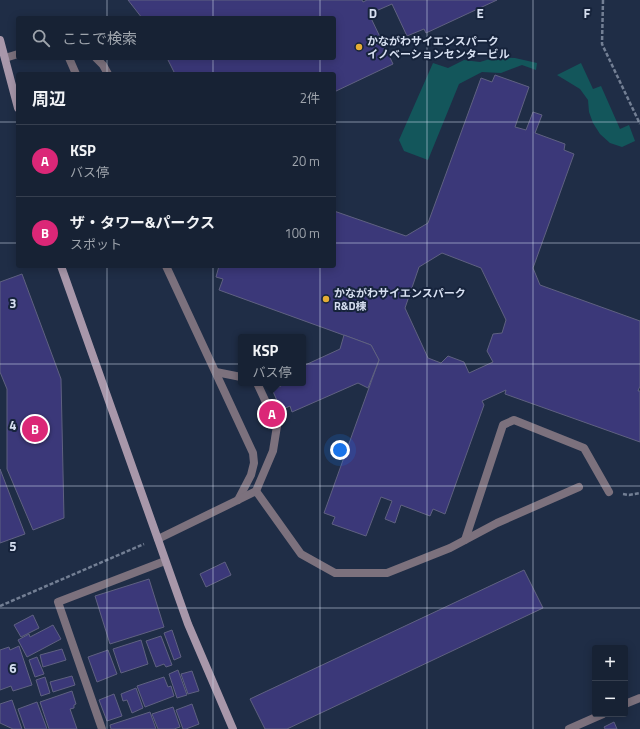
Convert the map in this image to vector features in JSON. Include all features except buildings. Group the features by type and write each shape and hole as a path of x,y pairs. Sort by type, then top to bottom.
{"street":[{"path":"0,40 16,100"},
{"path":"62,268 188,624 233,729"}],"lane":[{"path":"5,58 16,55"},
{"path":"70,60 75,72"},
{"path":"98,60 107,72"},
{"path":"167,268 253,453 254,463 251,475 238,500"},
{"path":"216,372 238,376"},
{"path":"158,539 256,491 273,451 277,426 258,386"},
{"path":"465,540 503,425 514,420 584,448 609,492"},
{"path":"256,491 301,554 335,573 387,573 450,548 497,523 579,487"},
{"path":"102,729 58,602 165,561"},
{"path":"628,703 640,698"},
{"path":"569,729 596,717"}],"path":[{"path":"603,0 602,44 640,124"},
{"path":"0,606 158,539"}],"shaded area":[{"path":"496,57 515,58 537,63 536,70 522,65 501,73 482,72 459,84 428,160 404,151 399,140 433,63 448,68 464,60 480,62"},
{"path":"581,63 593,89 601,86 620,129 629,125 635,141 622,147 610,143 600,134 593,123 589,112 588,100 580,89 557,75"}],"place":[{"name":"かながわサイエンスパーク イノベーションセンタービル","path":"359,47"},
{"name":"かながわサイエンスパーク R&D棟","path":"326,299"},
{"name":"KSP","path":"272,414"},
{"name":"ザ・タワー&パークス","path":"35,429"}]}
